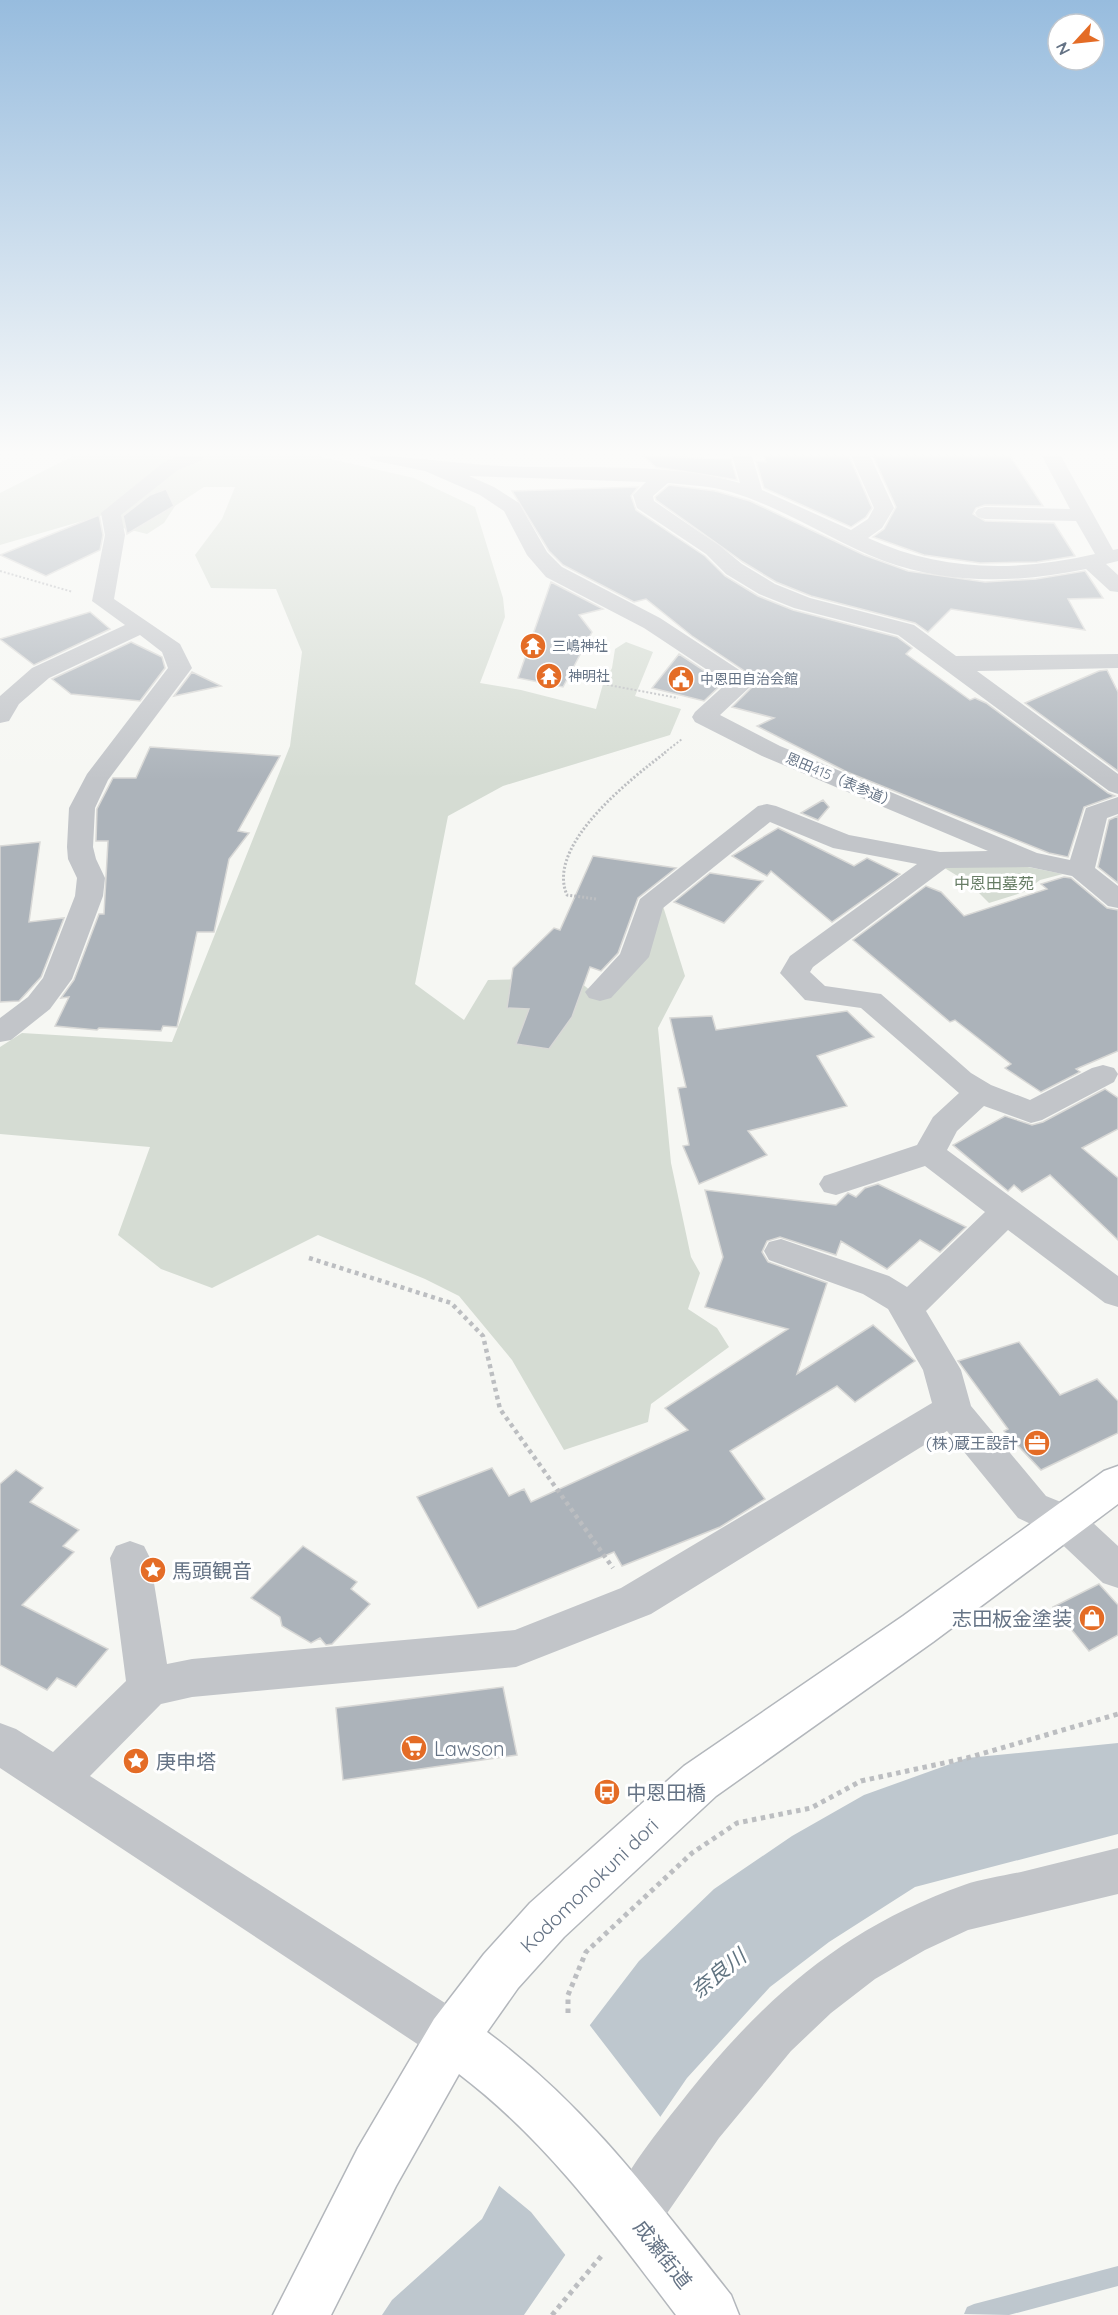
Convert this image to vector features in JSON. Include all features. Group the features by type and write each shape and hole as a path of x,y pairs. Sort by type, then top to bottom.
{"main road":[{"name":"Kodomonokuni dori","path":"301,2315 377,2167 452,2037 501,1971 547,1920 700,1781 918,1629 1118,1482"},
{"path":"452,2037 517,2087 579,2148 625,2204"},
{"name":"成瀬街道","path":"625,2204 711,2315"}],"street":[{"path":"0,1032 39,1003 57,979 89,896 91,878 81,859 80,847 82,808 96,779 180,668 172,649 103,601 110,564"},
{"path":"547,564 554,572 645,620 742,682 709,712"},
{"path":"729,564 767,589 802,603 906,630 928,644 945,662 1118,786"},
{"path":"917,564 978,574 1041,572 1077,564"},
{"path":"1108,564 1118,586"},
{"path":"0,716 5,701 23,684 142,626"},
{"path":"945,662 973,664 1118,661"},
{"name":"恩田415（表参道）","path":"709,712 771,750 1029,859"},
{"path":"1081,870 1095,814 1118,805"},
{"path":"600,992 634,957 650,905 767,812 842,842 940,860 1029,859 1081,870 1118,900"},
{"path":"940,860 800,962 795,974 816,994 870,1000 911,1034 960,1080 980,1092 1031,1113 1103,1075"},
{"path":"836,1184 929,1153 945,1125 980,1092"},
{"path":"929,1153 1118,1294"},
{"path":"1007,1211 906,1309 942,1367 952,1394 952,1410 1032,1507 1064,1521 1118,1571"},
{"path":"781,1251 876,1285 909,1305"},
{"path":"56,1780 149,1687 192,1678 516,1648 636,1600 952,1410"},
{"path":"130,1558 149,1687"},
{"path":"0,1743 452,2037"},
{"path":"625,2204 720,2092 801,2004 852,1964 907,1934 964,1909 1118,1871"}],"path":[{"path":"0,571 103,601"},
{"path":"596,898 567,895 563,888 561,880 575,840 609,797 692,731 709,712 603,684"},
{"path":"309,1258 451,1303 483,1336 500,1409 636,1600"},
{"path":"568,2013 568,1995 586,1952 692,1853 737,1823 811,1808 861,1781 967,1758 1118,1714"},
{"path":"552,2315 625,2204"}],"green space":[{"path":"199,564 493,564 503,598 505,617 480,683 521,690 596,709 603,684 612,668 615,649 626,642 653,652 635,696 681,709 670,735 503,786 448,816 415,984 464,1020 488,980 575,978 602,1000 662,903 685,976 658,1028 671,1163 691,1257 700,1273 688,1309 717,1328 729,1347 651,1404 648,1422 564,1450 512,1360 459,1296 425,1279 318,1235 212,1288 161,1269 118,1235 150,1147 0,1134 0,1047 22,1033 172,1042 290,746 302,652 276,589 211,588"},
{"name":"中恩田墓苑","path":"938,864 1023,866 1063,874 1040,880 1024,892 989,903 969,883"}],"water":[{"name":"奈良川","path":"1118,1743 1118,1834 915,1887 829,1942 770,1987 687,2078 524,2315 382,2315 392,2300 482,2219 567,2055 639,1961 714,1889 792,1836 864,1795 967,1758"}],"pier":[{"path":"588,2023 662,2119 567,2257 531,2212 497,2184 564,2054"}],"building":[{"path":"20,564 71,564 46,576"},
{"path":"713,564 725,576 758,596 793,610 897,637 912,648 906,654 970,700 975,698 986,703 1115,796 1084,807 1068,857 1049,853 847,772 757,726 774,718 732,707 756,683 752,676 692,636 646,599 634,602 563,565"},
{"path":"746,564 889,564 908,571 985,582 1036,579 1085,571 1103,598 1068,599 1085,630 951,609 928,632 915,623 811,596 776,582"},
{"path":"551,582 603,609 579,615 592,632 563,687 518,678"},
{"path":"90,612 110,629 34,665 0,639"},
{"path":"131,642 162,657 165,668 140,701 71,694 52,679"},
{"name":"中恩田自治会館","path":"679,654 723,683 704,701 652,688"},
{"path":"1107,670 1118,692 1118,771 1025,703 1099,671"},
{"path":"192,672 221,686 174,696"},
{"path":"150,747 280,756 238,831 249,833 229,859 214,932 197,932 177,1027 163,1026 161,1031 99,1028 97,1030 55,1026 69,997 61,998 74,980 99,914 104,914 108,841 96,841 97,809 113,778 136,778"},
{"path":"823,800 829,807 818,820 801,813"},
{"path":"1118,816 1118,883 1098,867 1109,820"},
{"path":"778,828 854,866 867,858 900,874 832,922 771,871 767,876 732,856"},
{"path":"40,842 29,922 64,918 41,977 19,1001 0,1002 0,846"},
{"path":"593,856 676,868 638,898 618,953 601,971 590,967 572,1017 549,1049 516,1044 529,1009 507,1008 513,968 554,928 560,930"},
{"path":"710,873 763,881 724,923 674,902"},
{"path":"1064,877 1071,878 1107,908 1118,910 1118,1051 1076,1069 1080,1072 1041,1092 1005,1068 1011,1064 955,1020 950,1022 853,940 926,886 941,892 964,916 1047,889 1041,884"},
{"path":"847,1011 874,1037 817,1056 847,1106 748,1131 767,1155 699,1184 683,1146 689,1145 678,1088 686,1087 670,1018 712,1016 716,1030"},
{"path":"1105,1089 1118,1098 1118,1129 1082,1148 1118,1178 1118,1240 1050,1175 1022,1192 1014,1185 1008,1191 953,1145 1005,1116 1032,1125 1043,1122"},
{"path":"878,1184 966,1227 940,1252 920,1240 887,1269 841,1241 836,1255 780,1237 767,1241 762,1252 768,1262 827,1283 797,1374 873,1325 915,1361 855,1402 837,1386 730,1451 765,1499 720,1527 622,1566 614,1552 478,1608 417,1497 492,1468 509,1496 524,1489 531,1502 688,1430 665,1408 788,1329 705,1307 723,1257 705,1190 836,1205 848,1193 856,1197 865,1188"},
{"path":"1019,1342 1060,1395 1097,1379 1118,1401 1118,1433 1041,1470 1004,1431 1008,1429 958,1361"},
{"path":"16,1470 43,1488 30,1502 79,1530 63,1546 74,1552 22,1605 108,1649 76,1687 57,1678 47,1690 0,1665 0,1484"},
{"path":"303,1546 357,1582 351,1589 370,1604 332,1644 326,1645 320,1638 311,1643 282,1626 280,1617 251,1598"},
{"path":"1099,1584 1118,1605 1118,1635 1089,1651 1053,1607"},
{"path":"503,1687 517,1755 343,1780 336,1708"}],"waterway":[{"path":"974,2314 1118,2276"}],"place":[{"name":"三嶋神社","path":"533,646"},
{"name":"神明社","path":"549,676"},
{"name":"中恩田自治会館","path":"681,679"},
{"name":"(株)蔵王設計","path":"1037,1443"},
{"name":"馬頭観音","path":"153,1570"},
{"name":"志田板金塗装","path":"1092,1618"},
{"name":"Lawson","path":"414,1748"},
{"name":"庚申塔","path":"136,1761"},
{"name":"中恩田橋","path":"607,1792"}]}
